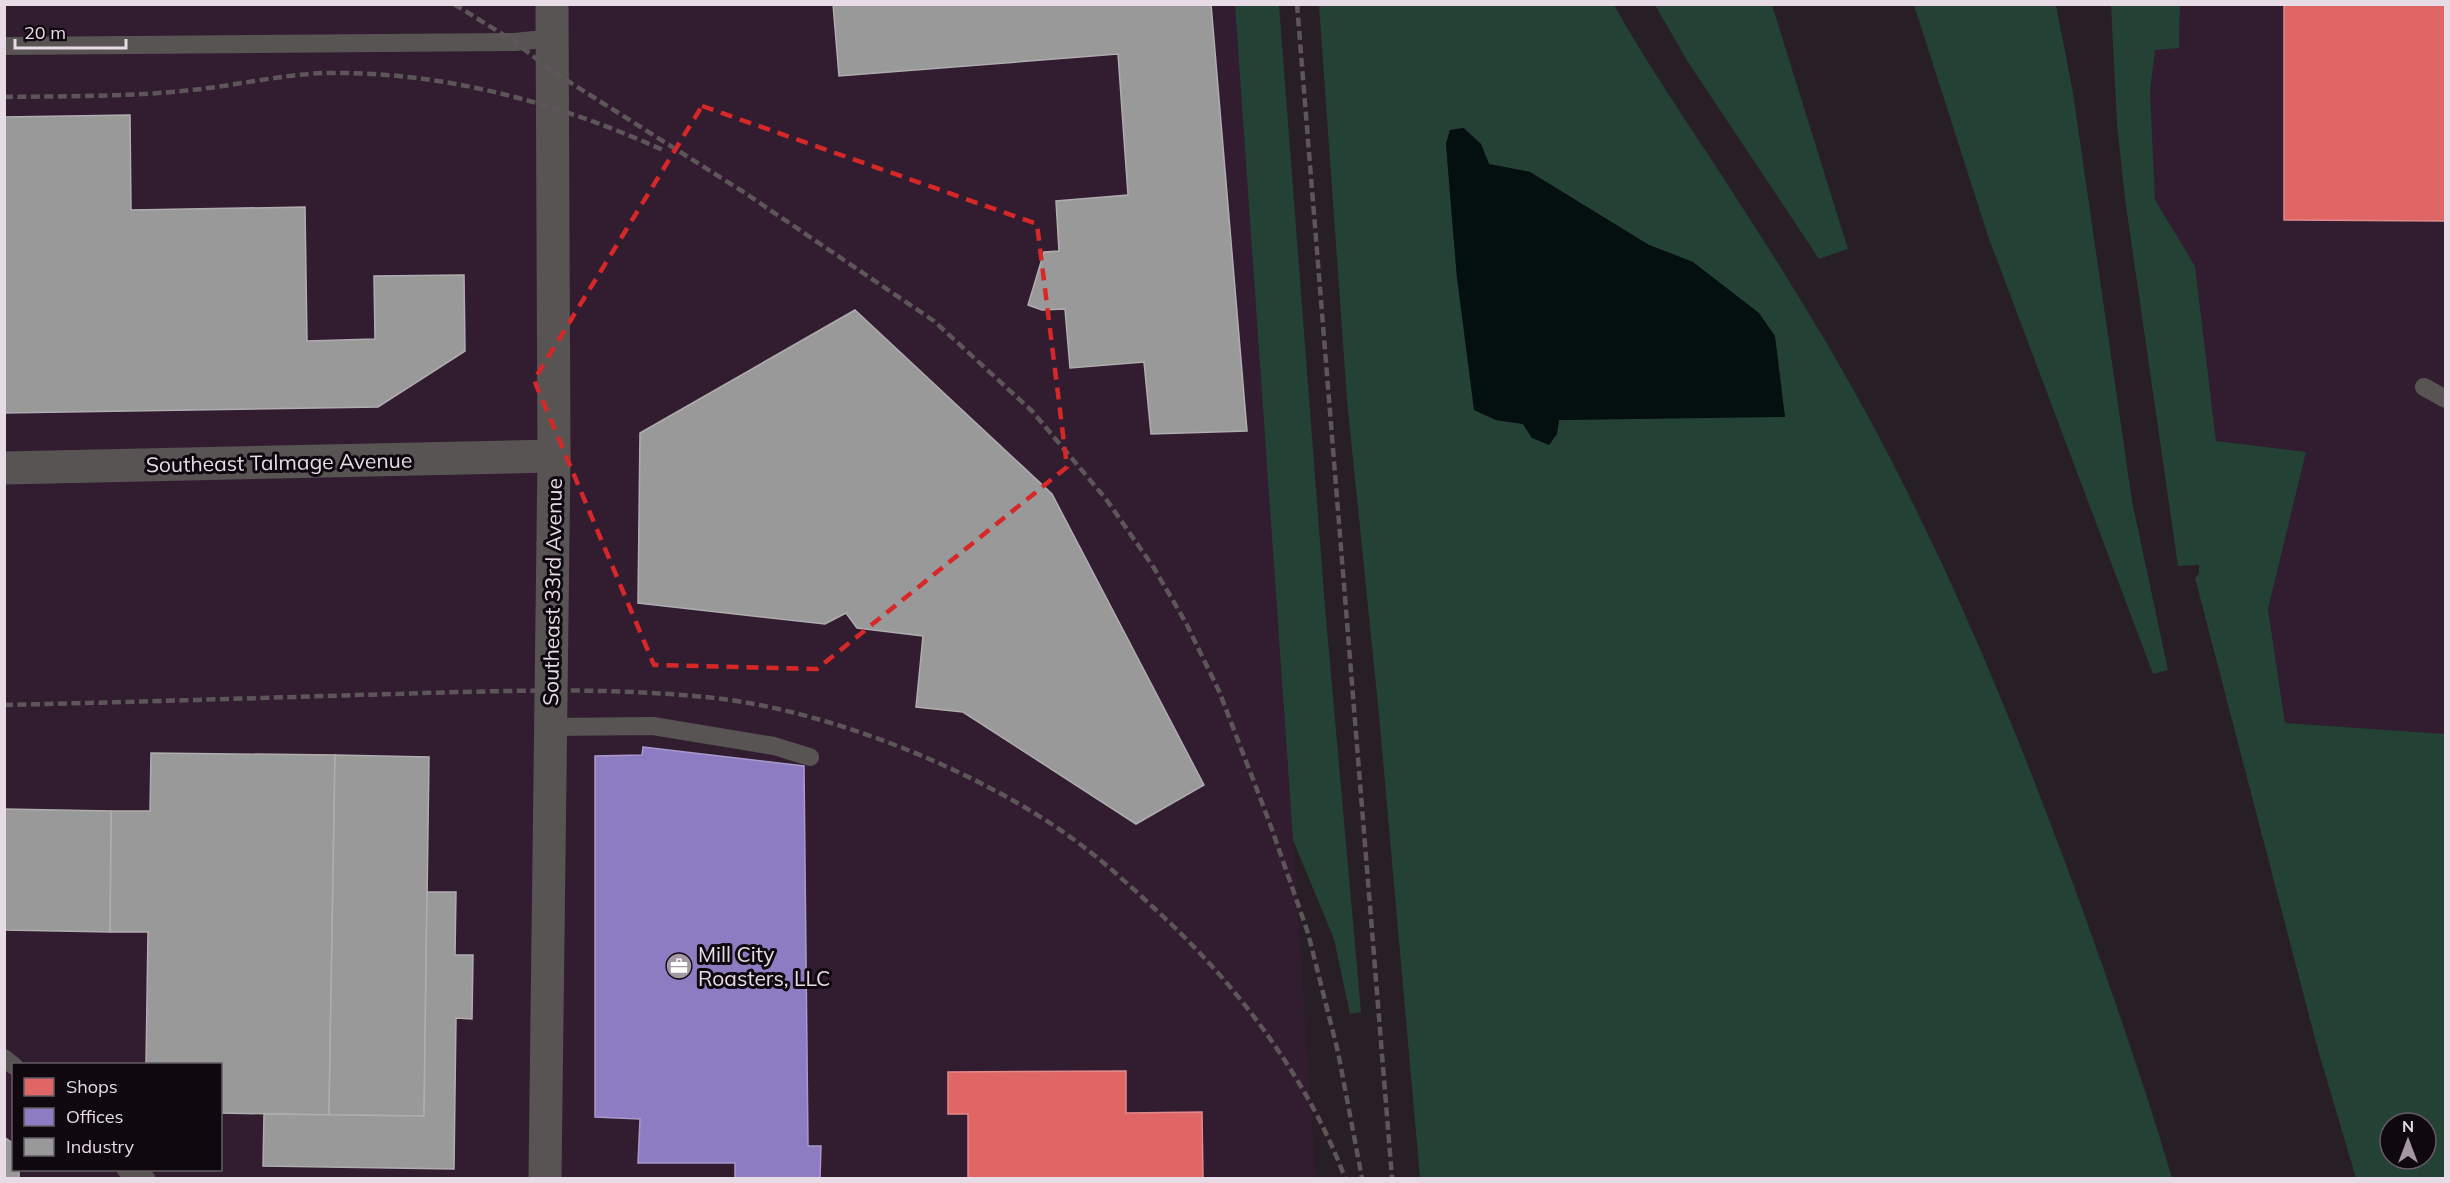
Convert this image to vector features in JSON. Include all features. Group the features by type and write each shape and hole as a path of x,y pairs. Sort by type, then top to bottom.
{"street":[{"name":"Southeast 33rd Avenue","path":"545,1179 554,456 552,4"},
{"name":"Southeast Talmage Avenue","path":"4,468 554,456"}],"lane":[{"path":"4,46 515,42 552,38"},
{"path":"2424,387 2445,399"},
{"path":"550,727 653,726 774,746 810,757"},
{"path":"128,1171 146,1179"}],"highlighted area":[{"path":"702,106 1037,224 1067,467 817,669 654,665 534,380"}],"shaded area":[{"path":"5,5 1235,5 1316,1178 5,1178"},
{"path":"2180,5 2445,5 2445,734 2285,723 2268,609 2306,452 2216,441 2195,266 2155,200 2150,91 2155,49 2179,48"},
{"path":"1463,128 1481,144 1489,164 1530,172 1649,245 1693,262 1759,313 1775,336 1785,417 1559,420 1557,434 1549,445 1532,438 1523,424 1496,420 1474,410 1457,278 1446,144 1450,130"}],"green space":[{"path":"1235,5 1279,5 1325,607 1361,1012 1350,1014 1334,939 1293,840"},
{"path":"1319,5 1614,5 1654,72 1818,328 1869,418 1927,532 1980,648 2052,826 2125,1032 2172,1178 1420,1178 1379,715 1347,400","holes":["1464,128 1481,144 1489,164 1530,172 1649,245 1693,262 1785,416 1559,420 1557,434 1532,438 1523,424 1496,420 1457,278 1446,144 1450,130"]},
{"path":"1655,5 1772,5 1848,249 1819,259 1688,62"},
{"path":"1914,5 2056,5 2073,93 2132,501 2168,670 2153,674 1988,236"},
{"path":"2111,5 2180,5 2179,48 2155,50 2150,91 2155,200 2195,266 2216,441 2306,452 2268,609 2285,723 2445,734 2445,1178 2356,1178 2318,1050 2195,578 2199,573 2199,565 2178,566 2125,199 2117,124"}],"building: Shops":[{"path":"2284,4 2446,4 2446,221 2284,220"},
{"path":"1126,1071 1126,1113 1202,1112 1203,1178 968,1178 968,1114 948,1114 948,1072"}],"building: Offices":[{"path":"643,747 804,766 808,1146 821,1146 820,1178 735,1178 735,1163 638,1163 640,1119 595,1117 595,756 642,755"}],"building: Industry":[{"path":"833,4 1211,4 1247,431 1151,434 1144,362 1070,368 1065,309 1042,310 1028,305 1044,252 1059,251 1056,201 1128,195 1118,54 839,76"},
{"path":"130,115 131,210 305,207 307,341 375,339 374,276 464,275 465,351 378,407 4,413 4,117"},
{"path":"855,310 1052,494 1204,785 1136,824 963,712 916,707 923,636 857,628 846,613 825,624 638,603 640,433"},
{"path":"151,753 335,755 329,1115 222,1113 222,1063 146,1063 148,932 110,932 111,811 150,811"},
{"path":"335,755 429,757 424,1116 329,1115"},
{"path":"4,809 111,811 110,932 4,930"},
{"path":"427,892 456,892 455,955 473,955 472,1019 456,1018 454,1169 263,1166 264,1114 424,1116"},
{"path":"4,1137 12,1143 12,1171 19,1171 19,1178 4,1178"}],"railway":[{"path":"454,4 515,42 552,71 742,191 934,321 1032,411 1106,499 1154,568 1186,623 1219,691 1269,821 1308,933 1338,1052 1362,1178"},
{"path":"1297,4 1392,1178"},
{"path":"4,97 145,94 310,74 370,74 457,84 500,93 584,118 665,151"},
{"path":"4,705 557,690 640,692 723,699 766,706 856,731 947,767 1030,810 1078,842 1134,889 1213,967 1266,1033 1311,1103 1345,1178"}],"place":[{"name":"Mill City Roasters, LLC","path":"679,966"}]}
